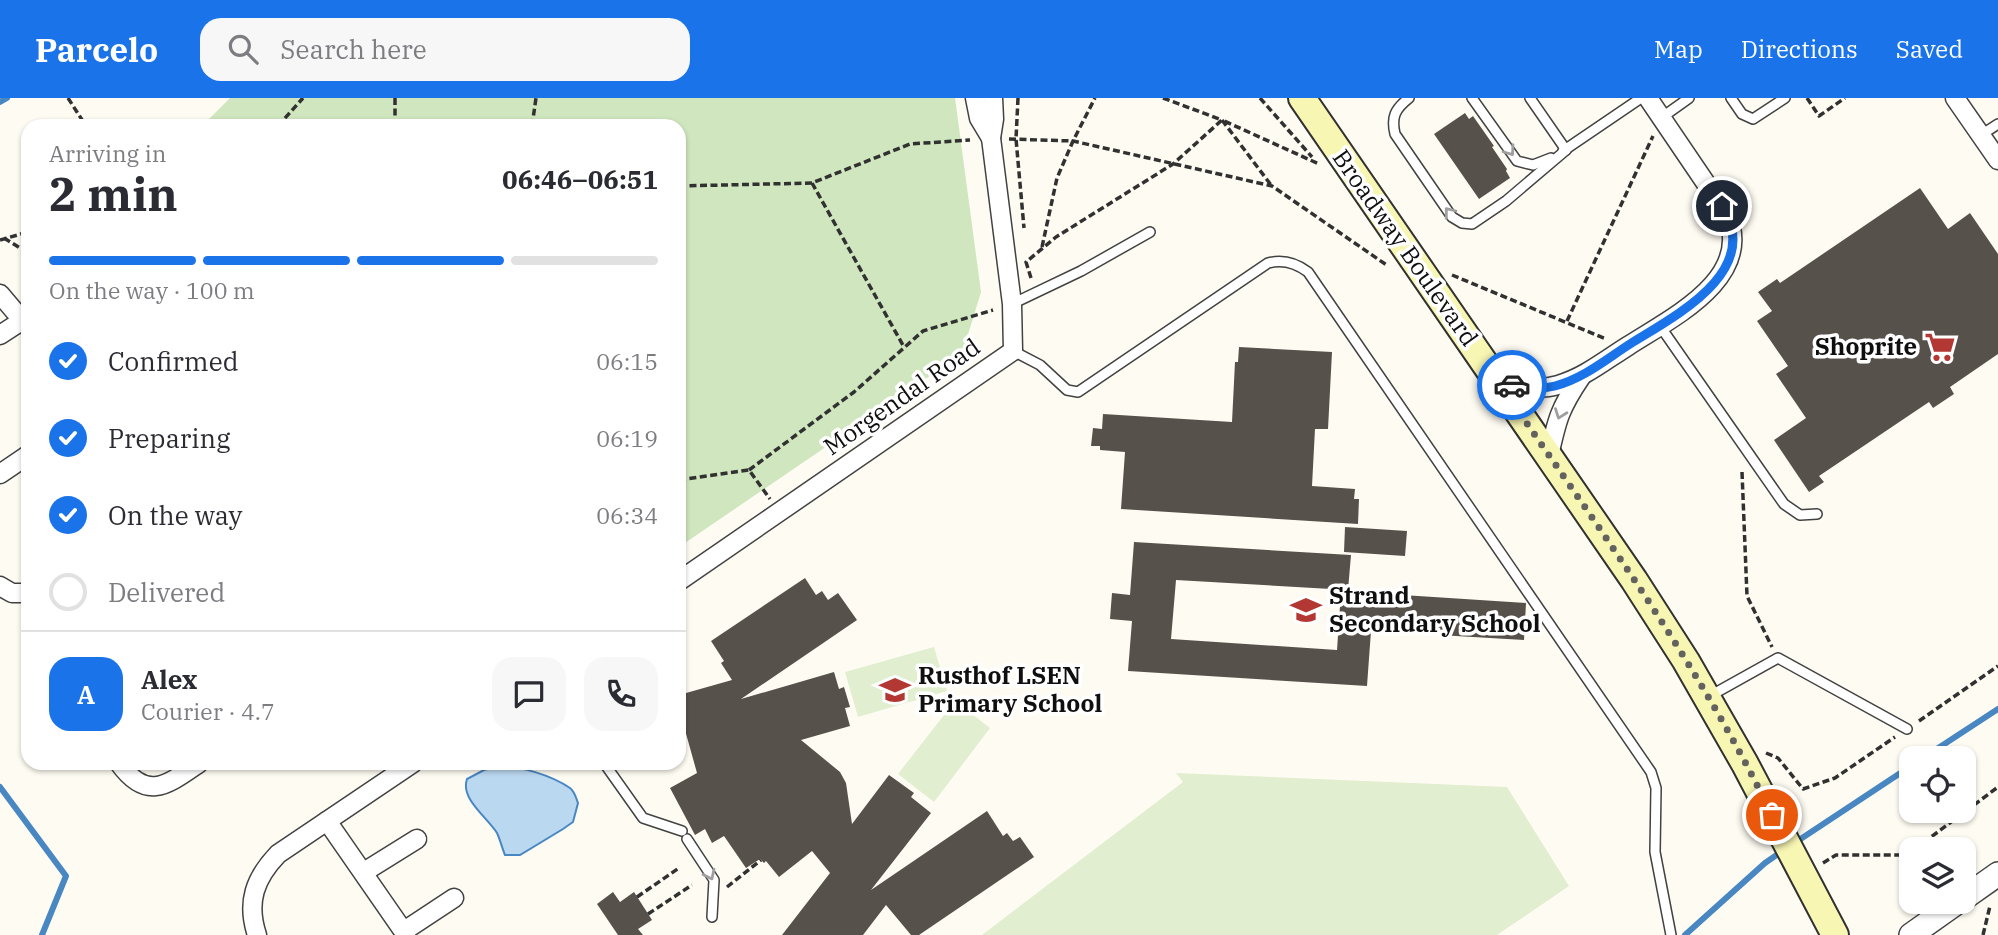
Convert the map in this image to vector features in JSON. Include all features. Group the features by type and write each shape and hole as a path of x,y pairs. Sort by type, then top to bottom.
{"main road":[{"name":"Broadway Boulevard","path":"1309,101 1327,156 1412,259 1634,580 1745,764 1835,935"}],"street":[{"name":"Morgendal Road","path":"975,98 979,118 991,138"},
{"name":"Morgendal Road","path":"686,577 1013,351 1012,304 991,138 993,98"},
{"path":"1499,383 1539,388 1581,377 1699,299 1718,280 1730,255 1733,234 1726,213 1648,98"},
{"path":"1955,98 1998,160"},
{"path":"0,294 21,317"},
{"path":"0,335 21,325"},
{"path":"1549,456 1558,415 1581,377"},
{"path":"0,474 21,460"},
{"path":"0,586 12,593 21,593"},
{"path":"125,770 138,783 149,787 161,786 188,770"},
{"path":"257,935 251,900 264,869 278,854 403,770"},
{"path":"327,821 405,933 454,898"},
{"path":"364,872 417,839"},
{"path":"1976,890 1998,874"},
{"path":"1911,935 1941,914"}],"lane":[{"path":"1409,98 1395,111 1395,134 1452,217 1462,223 1472,224 1506,201 1566,150 1641,98"},
{"path":"1472,98 1517,161 1522,164 1542,163 1566,150"},
{"path":"1530,98 1566,150"},
{"path":"1661,118 1689,98"},
{"path":"1731,98 1745,117 1753,119 1784,98"},
{"path":"1981,135 1998,124"},
{"path":"1012,304 1081,271 1150,232"},
{"path":"1013,351 1040,365 1067,390 1078,392 1268,263 1294,263 1308,272 1651,772 1656,788 1655,852 1671,935"},
{"path":"1660,326 1789,509 1800,514 1817,514"},
{"path":"1707,698 1778,659 1907,729"},
{"path":"609,770 643,818 684,835 712,875 715,885 712,917"}],"path":[{"path":"68,98 82,119"},
{"path":"284,119 303,98"},
{"path":"395,98 395,119"},
{"path":"532,119 536,98"},
{"path":"1018,98 1016,139 1024,234"},
{"path":"1042,249 1058,178 1095,98"},
{"path":"1163,98 1327,156"},
{"path":"1260,98 1327,156"},
{"path":"1807,98 1819,116 1845,98"},
{"path":"1567,321 1661,118"},
{"path":"1026,262 1056,237 1173,164 1222,120"},
{"path":"1222,120 1272,186 1388,266 1412,259"},
{"path":"686,186 812,183 910,144 991,138 1073,141 1272,186"},
{"path":"812,183 904,347"},
{"path":"2,239 21,234"},
{"path":"2,239 21,249"},
{"path":"1025,248 1035,294"},
{"path":"1451,274 1625,347"},
{"path":"686,479 750,470 854,392 923,331 1012,304"},
{"path":"1741,441 1747,596 1778,659"},
{"path":"750,470 779,512"},
{"path":"1745,764 1767,752 1778,758 1803,789 1835,778 1998,666"},
{"path":"1931,837 1998,787"},
{"path":"1803,875 1836,855 1899,855"},
{"path":"714,897 761,860"},
{"path":"637,897 679,868"},
{"path":"648,914 692,885"}],"green space":[{"path":"230,98 955,98 981,292 962,354 686,542 686,119 209,119"},
{"path":"934,647 947,691 858,717 845,672"},
{"path":"955,701 990,728 934,802 898,774"},
{"path":"1176,773 1507,787 1569,886 1497,935 982,935 1183,782"}],"water":[{"path":"484,770 526,770 554,779 574,793 578,803 573,822 520,855 505,855 497,833 467,794 467,779"}],"building":[{"path":"1465,113 1469,119 1473,116 1494,146 1492,147 1510,178 1479,199 1434,134"},
{"path":"1920,188 1948,229 1970,213 1998,254 1998,354 1950,387 1954,394 1933,408 1929,402 1819,476 1824,482 1809,492 1774,440 1806,418 1776,374 1788,366 1757,321 1772,311 1758,292 1777,279 1780,283"},
{"path":"1239,347 1332,352 1328,429 1315,429 1312,486 1355,489 1354,499 1359,499 1358,524 1121,509 1125,452 1100,450 1100,446 1091,446 1093,428 1102,429 1103,414 1232,422 1235,362 1238,362"},
{"path":"1345,527 1407,531 1405,556 1344,552"},
{"path":"1134,542 1351,555 1348,590 1176,580 1171,639 1337,650 1341,591 1526,603 1524,640 1371,631 1367,686 1128,671 1132,621 1110,619 1112,593 1130,595"},
{"path":"805,578 816,595 822,591 828,600 838,593 857,620 741,699 834,672 839,689 844,687 850,707 845,708 850,726 801,740 840,772 846,783 852,824 889,775 914,793 911,797 931,813 871,890 987,811 1003,836 1007,833 1013,841 1020,837 1034,857 919,935 911,935 886,905 863,935 782,935 830,873 812,851 779,877 766,861 764,863 760,859 746,868 724,836 712,843 705,829 695,835 670,788 697,773 686,734 686,693 732,680 711,641"},
{"path":"613,892 620,902 634,892 652,920 638,929 643,935 618,935 597,904"}],"waterway":[{"path":"0,102 7,98"},
{"path":"1941,746 1998,709"},
{"path":"1793,844 1899,774"},
{"path":"0,787 66,876 42,935"},
{"path":"1685,935 1765,863 1784,850"}],"way so far":[{"path":"1512,385 1499,383 1686,661 1772,815"}],"place":[{"name":"Shoprite","path":"1940,347"},
{"name":"Strand Secondary School","path":"1306,610"},
{"name":"Rusthof LSEN Primary School","path":"895,690"}],"route":[{"path":"1512,385 1546,388 1581,377 1699,299 1718,280 1730,255 1733,234 1730,220 1722,206"}]}
